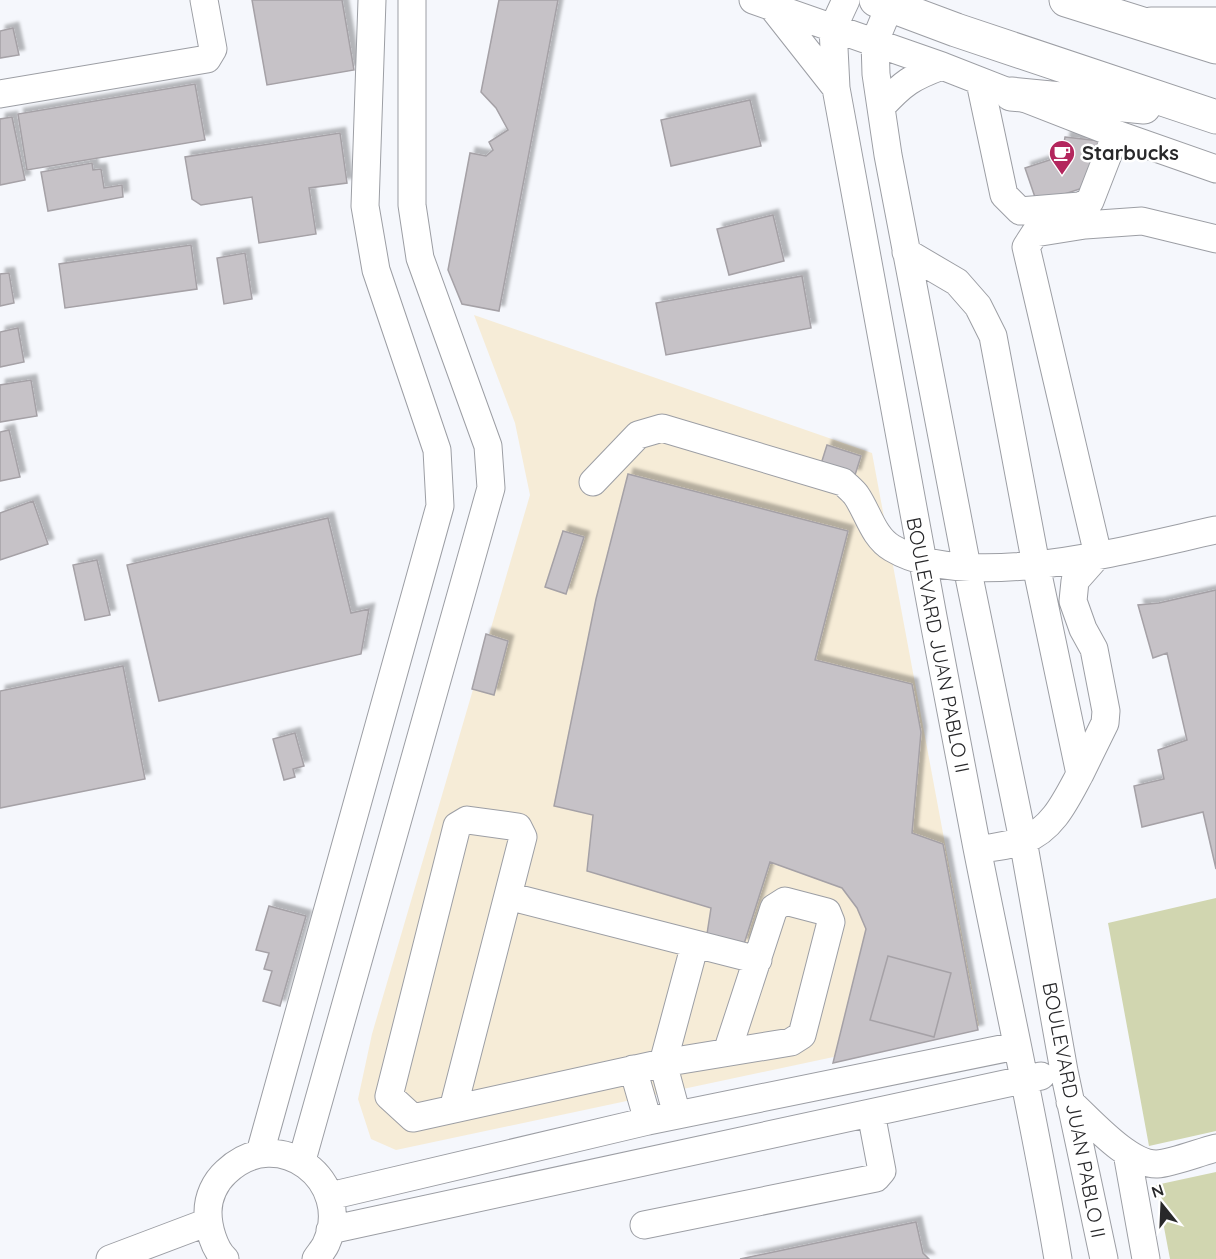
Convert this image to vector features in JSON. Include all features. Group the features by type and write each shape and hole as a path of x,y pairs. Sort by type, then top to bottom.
{"highway":[{"path":"1066,0 1216,47"},
{"path":"886,2 956,30 1210,115"},
{"path":"1011,94 1210,115"}],"street":[{"path":"0,94 207,59 213,49 204,0"},
{"path":"260,1153 441,506 437,450 376,270 365,206 372,0"},
{"path":"302,1160 491,488 488,446 420,258 412,206 412,0"},
{"path":"833,28 846,0"},
{"path":"875,41 886,2"},
{"path":"763,3 875,41 1116,134 1216,169"},
{"path":"763,3 836,88"},
{"path":"1133,22 1216,21"},
{"name":"BOULEVARD JUAN PABLO II","path":"833,28 836,88 922,562 1016,1046 1025,1080 1058,1259"},
{"name":"BOULEVARD JUAN PABLO II","path":"875,41 881,107 906,252 1023,840 1070,1102 1104,1259"},
{"path":"881,107 899,86 915,76 942,66"},
{"path":"980,82 1005,195 1020,211 1080,206 1090,201 1116,134"},
{"path":"1098,555 1026,247 1035,233 1085,225 1142,221 1216,238"},
{"path":"906,252 957,282 978,306 993,336 1036,565 1080,774"},
{"path":"593,482 638,435 662,428 843,482 855,494 877,532 890,547 922,562 967,567 1036,565 1098,555 1216,530"},
{"path":"978,850 1023,840 1045,828 1062,808 1105,723 1106,711 1094,649 1083,629 1073,601 1074,581 1098,555"},
{"path":"453,1109 523,837 518,827 467,820 457,826 390,1096 413,1118 633,1069 791,1042 802,1035 831,922 826,912 786,901 774,908 727,1052"},
{"path":"508,896 758,960"},
{"path":"677,1115 663,1063 694,944"},
{"path":"330,1196 648,1121 1016,1046"},
{"path":"633,1069 648,1121"},
{"path":"330,1230 1064,1071"},
{"path":"1070,1102 1127,1153 1146,1162 1157,1164 1216,1148"},
{"path":"644,1225 876,1178 882,1171 871,1113"},
{"path":"217,1257 208,1222 208,1203 218,1180 236,1162 260,1153 278,1153 302,1160 317,1174 330,1196 332,1214 330,1230 326,1244 316,1259"},
{"path":"1127,1153 1146,1259"},
{"path":"110,1259 208,1222"}],"shaded area":[{"path":"474,315 872,453 979,1026 396,1150 371,1139 358,1099 372,1034 530,495 515,423"}],"green space":[{"path":"1216,898 1216,1131 1149,1146 1108,923"},
{"path":"1216,1172 1216,1259 1170,1259 1156,1185"}],"building":[{"path":"252,0 342,0 354,70 267,85"},
{"path":"499,0 558,0 499,311 462,304 448,270 470,153 486,156 493,150 489,142 508,130 496,108 481,92"},
{"path":"13,28 19,55 0,58 0,31"},
{"path":"195,84 205,140 27,170 18,114"},
{"path":"750,100 761,146 671,166 661,120"},
{"path":"12,117 25,180 0,185 0,119"},
{"path":"340,133 347,183 309,188 316,234 259,243 252,197 201,205 192,199 185,157"},
{"name":"Starbucks","path":"1065,137 1100,141 1095,184 1037,203 1025,168 1062,156"},
{"path":"92,163 93,170 101,169 104,188 122,185 123,197 48,211 41,172"},
{"path":"773,215 784,261 729,275 717,229"},
{"path":"191,245 197,289 65,308 59,264"},
{"path":"245,253 252,299 224,304 217,258"},
{"path":"9,273 14,303 0,306 0,274"},
{"path":"802,276 811,328 666,355 656,303"},
{"path":"18,328 24,362 0,367 0,332"},
{"path":"31,380 37,416 0,422 0,385"},
{"path":"9,430 20,477 0,481 0,432"},
{"path":"827,445 861,456 855,475 821,464"},
{"path":"628,474 848,531 815,660 912,684 921,732 912,833 943,844 978,1030 833,1063 866,929 857,908 842,888 770,862 744,944 707,934 711,908 587,871 593,815 554,806 596,599","holes":["888,956 951,973 934,1037 870,1020"]},
{"path":"33,501 48,544 0,560 0,513"},
{"path":"328,518 351,613 369,609 361,654 159,701 127,565"},
{"path":"563,531 584,537 566,594 545,587"},
{"path":"97,560 110,615 85,620 73,565"},
{"path":"1216,590 1216,869 1203,812 1142,827 1134,786 1164,779 1158,750 1187,740 1167,653 1153,658 1138,605 1159,603"},
{"path":"486,634 508,641 494,695 472,689"},
{"path":"123,666 145,779 0,808 0,691"},
{"path":"295,733 304,766 293,769 295,777 284,780 273,739"},
{"path":"269,906 306,916 280,1006 263,1001 272,971 264,969 269,953 256,950"},
{"path":"888,956 951,973 934,1037 870,1020"},
{"path":"916,1222 923,1253 929,1259 740,1259"}],"place":[{"name":"Starbucks","path":"1062,176"}]}
